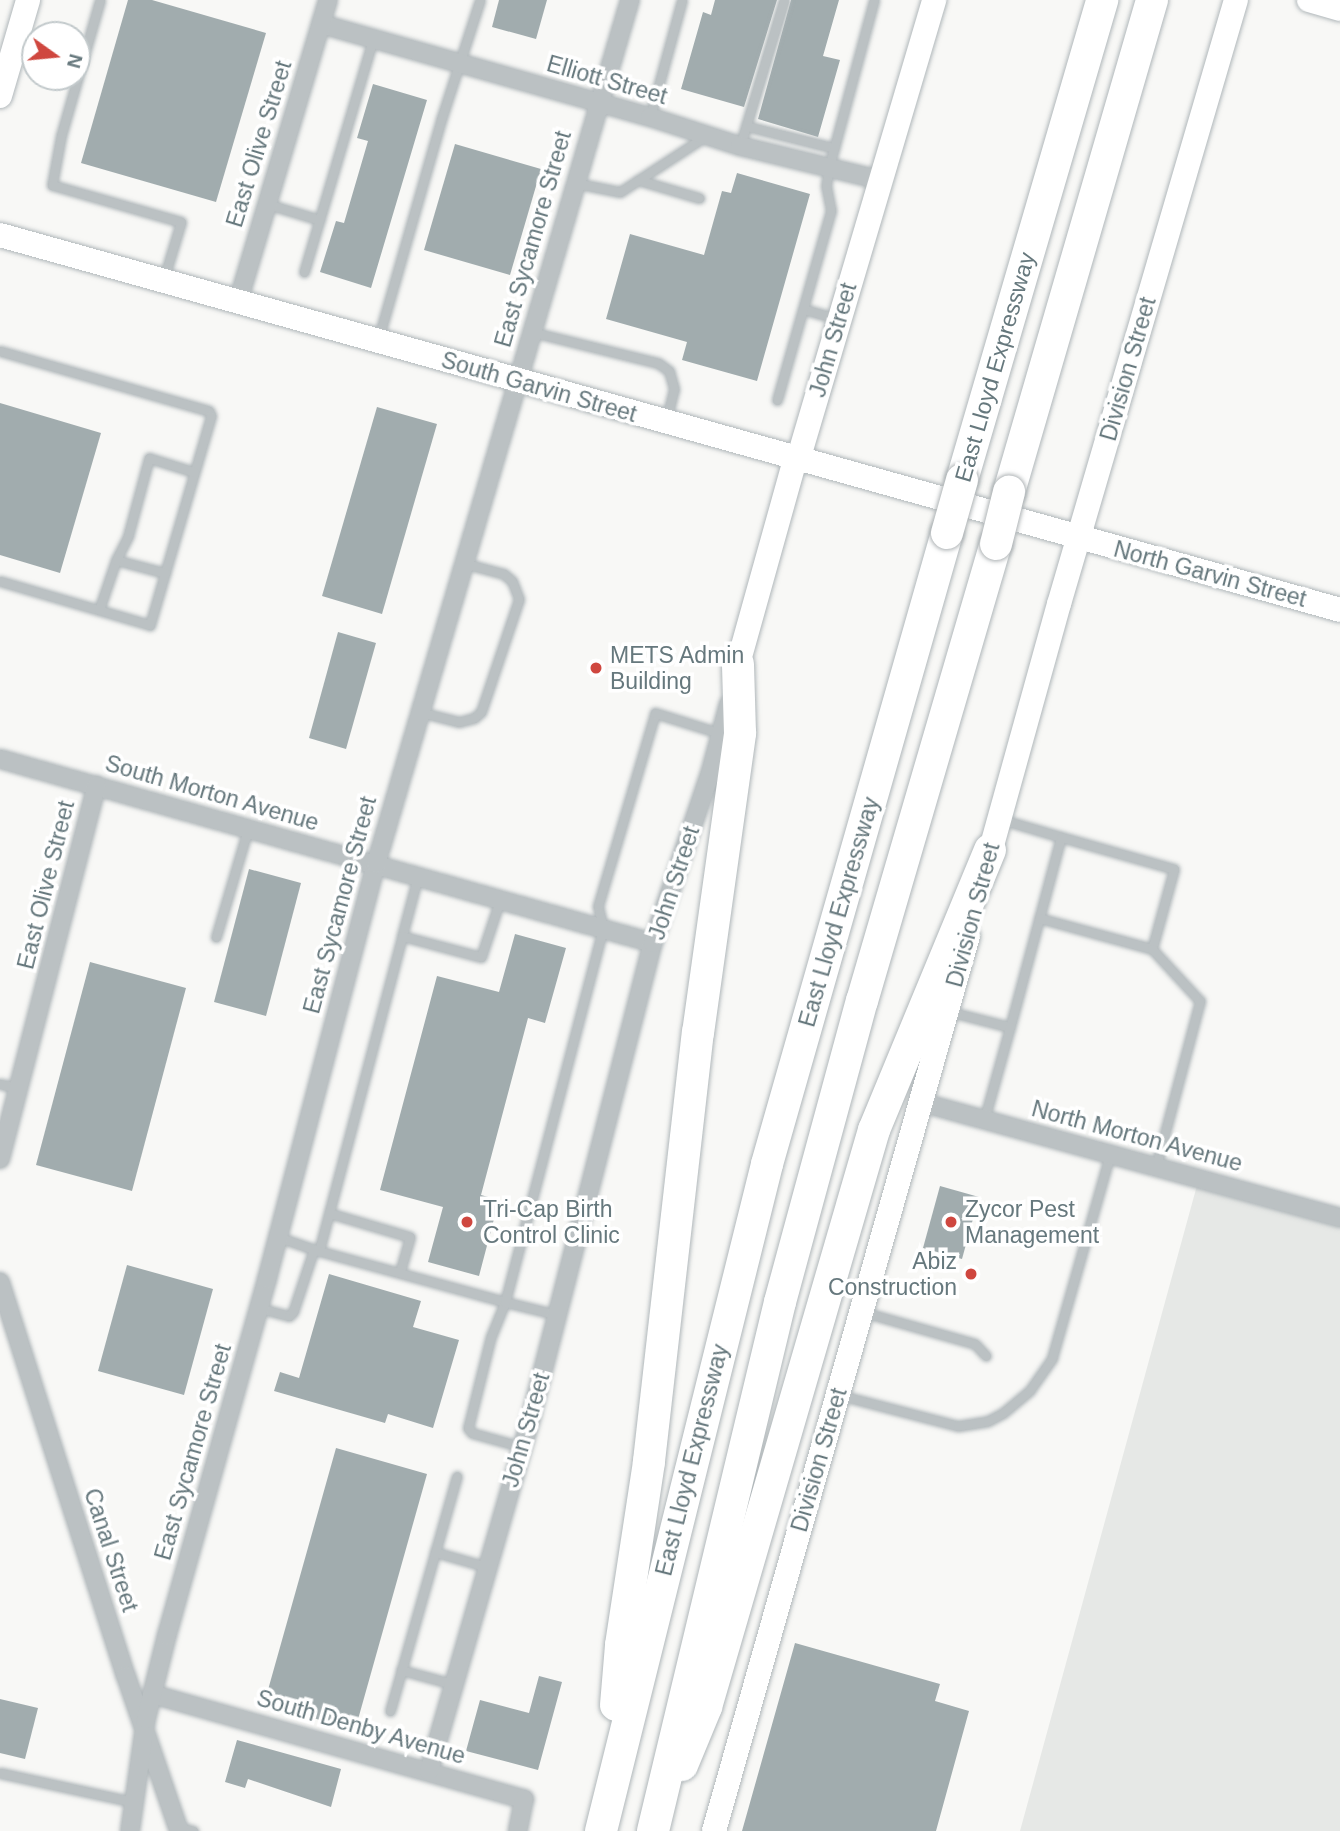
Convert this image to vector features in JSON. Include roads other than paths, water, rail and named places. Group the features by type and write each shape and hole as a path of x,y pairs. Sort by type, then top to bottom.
{"highway":[{"name":"East Lloyd Expressway","path":"601,1831 767,1164 1102,0"},
{"name":"East Lloyd Expressway","path":"654,1831 780,1302 862,1001 1152,0"},
{"path":"610,1798 621,1645 649,1461 698,1033 740,733 738,664"},
{"path":"654,1831 706,1707 874,1130 990,850"}],"main road":[{"path":"0,96 28,0"},
{"name":"Division Street","path":"714,1831 990,850 1236,0"},
{"path":"1308,0 1340,9"},
{"name":"John Street","path":"738,664 793,467 798,460 931,1"},
{"name":"South Garvin Street","path":"0,235 1079,538"},
{"name":"North Garvin Street","path":"1079,538 1340,610"}],"street":[{"name":"East Olive Street","path":"238,302 328,0"},
{"name":"East Sycamore Street","path":"130,1831 152,1694 259,1308 376,864 630,0"},
{"name":"Elliott Street","path":"321,24 599,102 740,146 880,180"},
{"name":"John Street","path":"429,1771 558,1315 653,943 722,734 738,664"},
{"name":"South Morton Avenue","path":"0,759 653,943"},
{"name":"East Olive Street","path":"0,1159 97,785"},
{"name":"North Morton Avenue","path":"920,1102 1340,1218"},
{"name":"Canal Street","path":"0,1282 6,1322 145,1729 184,1830"},
{"name":"South Denby Avenue","path":"152,1694 524,1799 518,1831"}],"lane":[{"path":"100,0 61,136 52,185 181,222 163,281"},
{"path":"377,342 480,0"},
{"path":"650,117 682,0"},
{"path":"740,146 784,0"},
{"path":"777,400 831,211 826,186 873,0"},
{"path":"304,272 373,39"},
{"path":"746,126 834,148"},
{"path":"575,183 620,192 707,135"},
{"path":"638,180 699,198"},
{"path":"267,204 320,220"},
{"path":"803,309 839,319"},
{"path":"532,332 658,363 669,371 674,389 665,423"},
{"path":"0,351 209,411 211,416 150,625 0,580"},
{"path":"99,610 116,560 128,536 149,458 194,472"},
{"path":"116,560 165,573"},
{"path":"419,712 458,722 474,718 481,712 519,599 512,581 504,573 463,563"},
{"path":"522,1447 472,1433 468,1428 491,1336 505,1302 603,928 598,906 655,713 722,734"},
{"path":"999,819 1174,869 1152,949"},
{"path":"216,937 248,829"},
{"path":"985,1119 1061,836"},
{"path":"259,1308 289,1316 293,1312 316,1250 329,1213 418,876"},
{"path":"402,936 481,957 500,900"},
{"path":"1039,918 1152,949 1200,1001 1156,1166"},
{"path":"946,1010 1010,1027"},
{"path":"0,1084 18,1088"},
{"path":"837,1395 958,1426 988,1421 1003,1413 1030,1390 1052,1358 1110,1154"},
{"path":"329,1213 410,1237 400,1273"},
{"path":"278,1237 316,1250 558,1315"},
{"path":"861,1311 975,1344 986,1356"},
{"path":"390,1711 457,1476"},
{"path":"435,1552 487,1567"},
{"path":"401,1670 453,1684"},
{"path":"0,1773 133,1802"}],"place":[{"name":"METS Admin Building","path":"596,668"},
{"name":"Tri-Cap Birth Control Clinic","path":"467,1222"},
{"name":"Zycor Pest Management","path":"951,1222"},
{"name":"Abiz Construction","path":"971,1274"}]}
